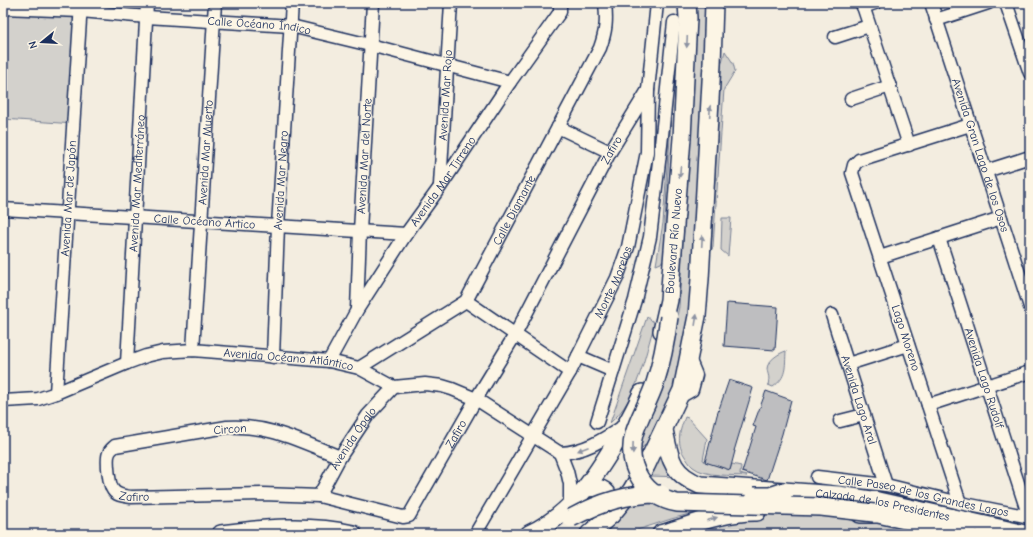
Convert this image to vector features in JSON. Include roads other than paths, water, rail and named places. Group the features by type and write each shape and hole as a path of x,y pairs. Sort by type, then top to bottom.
{"highway":[{"name":"Boulevard Río Nuevo","path":"586,488 603,464 628,423 650,376 668,300 682,138 688,18 687,3"},
{"path":"589,534 611,515 631,491 646,466 682,390 697,316 700,280 714,3"},
{"path":"668,300 670,317 660,366 655,385 634,434 632,447 636,472 650,491 663,499 677,503 821,507 874,513"},
{"name":"Calzada de los Presidentes","path":"664,430 673,463 688,481 700,485 838,495 878,501 1026,534"},
{"path":"545,534 570,512 586,488 595,487 604,489 612,503 611,515"},
{"path":"529,534 570,512 624,497 647,494 760,497 770,496 785,491"},
{"path":"661,534 736,513 874,513"},
{"name":"Calzada de los Presidentes","path":"874,513 967,534"},
{"path":"221,534 286,527 353,534"}],"street":[{"name":"Avenida Mar Mediterráneo","path":"127,363 147,3"},
{"name":"Avenida Mar Muerto","path":"193,350 215,3"},
{"name":"Avenida Mar Negro","path":"273,357 278,226 292,3"},
{"name":"Avenida Mar del Norte","path":"357,310 373,3"},
{"name":"Avenida Mar Rojo","path":"440,186 451,3"},
{"name":"Avenida Mar Tirreno","path":"329,361 357,310 406,234 560,12 560,3"},
{"name":"Calle Diamante","path":"466,301 600,48 606,33 607,17 605,3"},
{"name":"Monte Morelos","path":"477,530 570,372 617,278 628,247 647,152 648,90 657,3"},
{"path":"875,3 863,5 909,145 970,125"},
{"name":"Avenida Gran Lago de los Osos","path":"931,3 1030,307"},
{"path":"936,20 988,3"},
{"path":"1006,3 1030,73"},
{"name":"Calle Océano Índico","path":"3,8 81,7 147,17 291,26 510,82"},
{"name":"Avenida Mar de Japón","path":"56,393 69,213 81,7"},
{"path":"597,422 635,300 650,237 674,22"},
{"path":"834,38 869,26"},
{"path":"851,99 890,86"},
{"name":"Zafiro","path":"114,491 118,494 131,497 263,494 319,496 403,517 409,516 515,335 610,152 648,90"},
{"path":"558,127 610,152"},
{"name":"Lago Moreno","path":"909,145 856,162 852,169 852,173 960,503"},
{"path":"986,171 1030,156"},
{"name":"Calle Océano Ártico","path":"3,209 406,234"},
{"path":"880,257 1000,218"},
{"name":"Avenida Lago Rudolf","path":"939,238 1030,517"},
{"path":"359,368 466,301 570,372"},
{"name":"Avenida Lago Aral","path":"832,315 886,485"},
{"path":"848,364 908,345"},
{"name":"Avenida Océano Atlántico","path":"3,401 38,399 146,356 163,352 193,350 329,361 359,368 394,387"},
{"path":"578,356 613,371"},
{"path":"928,405 1030,372"},
{"path":"394,387 425,384 452,389 476,400 560,453 571,453 582,450 600,442 628,423"},
{"name":"Avenida Ópalo","path":"319,496 340,457 368,415 394,387"},
{"path":"840,421 864,415"},
{"name":"Circon","path":"114,491 110,484 108,453 115,446 227,427 258,427 340,457"},
{"path":"560,453 570,484 570,512"},
{"name":"Calle Paseo de los Grandes Lagos","path":"817,477 886,485 960,503 1030,517"}]}
